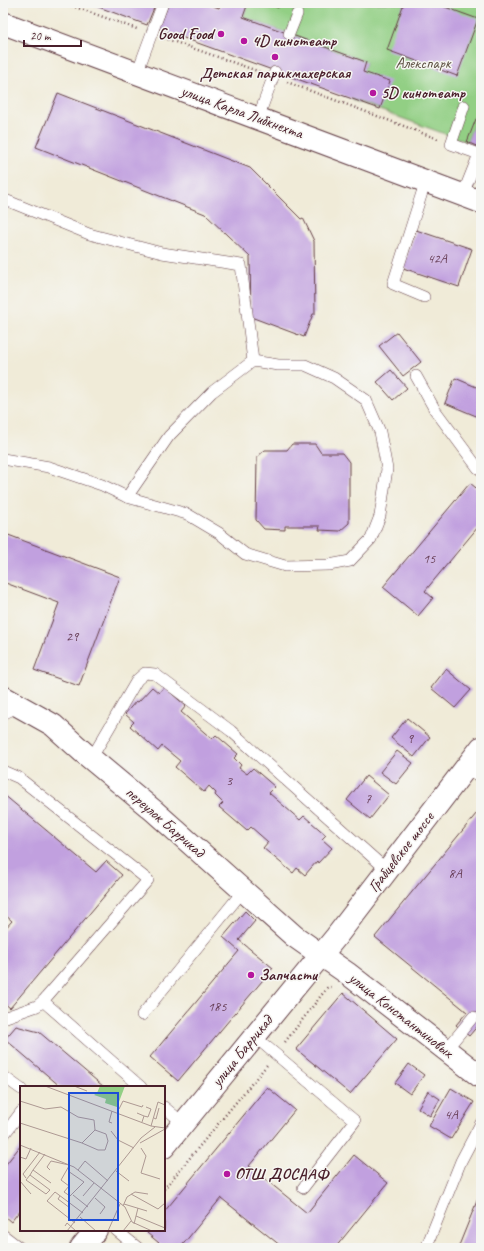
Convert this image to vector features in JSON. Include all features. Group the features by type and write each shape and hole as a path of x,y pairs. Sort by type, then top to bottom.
{"street":[{"name":"улица Карла Либкнехта","path":"3,23 472,198"},
{"name":"переулок Баррикад","path":"8,705 53,725 91,759 154,811 294,936 321,955"},
{"name":"Грабцевское шоссе","path":"321,955 388,870 474,773 481,748"},
{"name":"улица Баррикад","path":"165,1146 321,955"},
{"name":"улица Константиновых","path":"321,955 347,973 481,1077"},
{"path":"81,1248 95,1231"}],"lane":[{"path":"137,73 163,3"},
{"path":"290,34 297,14"},
{"path":"258,118 275,72"},
{"path":"464,106 451,144 480,155 472,198"},
{"path":"424,297 393,284 426,180"},
{"path":"3,199 89,234 162,253 241,265 252,361"},
{"path":"3,459 49,467 102,485 127,497 187,514 219,533 245,554 285,566 329,565 350,561 371,538 380,516 387,469 380,432 366,400 334,378 305,365 278,365 252,361 212,392 169,436 127,497"},
{"path":"416,376 435,410 481,470"},
{"path":"91,759 137,680 145,673 155,674 232,732 388,870"},
{"path":"3,771 19,778 148,880 43,1001 37,1006 6,1017 3,1015"},
{"path":"142,1015 243,891"},
{"path":"43,1001 140,1086"},
{"path":"446,1050 473,1017"},
{"path":"254,1036 355,1121 303,1188"},
{"path":"3,1076 20,1088"},
{"path":"165,1108 184,1123"},
{"path":"4,1131 20,1113"},
{"path":"426,1248 461,1161 481,1123"},
{"path":"117,1231 138,1248"},
{"path":"3,1235 20,1248"}],"green space":[{"name":"Алекспарк","path":"248,3 266,3 278,7 280,3 481,3 481,116 476,119 467,142 352,100 366,62 243,17"}],"building":[{"path":"88,3 156,3 147,25"},
{"path":"169,3 205,3 219,8 221,3 248,3 243,17 366,62 363,72 390,81 380,109 159,29"},
{"path":"267,3 280,3 278,8"},
{"path":"404,3 434,3 478,19 457,76 387,50"},
{"path":"58,93 250,168 301,219 303,218 314,241 315,314 313,314 304,337 251,317 250,257 205,214 36,147"},
{"path":"481,116 481,148 467,142 476,119"},
{"path":"416,230 472,249 459,287 403,268"},
{"path":"397,332 421,362 403,376 379,346"},
{"path":"391,370 407,388 393,400 377,382"},
{"path":"455,378 481,389 481,418 445,403"},
{"path":"292,444 315,444 321,453 342,453 349,462 349,523 340,531 319,530 320,526 285,526 285,530 264,529 256,520 257,457 265,450 287,450"},
{"path":"470,483 481,492 481,530 478,527 425,591 433,598 418,616 383,587"},
{"path":"3,533 120,577 79,686 34,670 59,603 3,582"},
{"path":"446,669 471,690 455,708 431,688"},
{"path":"152,687 159,693 164,687 186,706 181,712 212,739 216,735 238,754 234,758 241,765 239,768 247,774 253,768 275,787 269,793 300,820 304,816 326,835 322,839 332,848 318,863 317,861 305,875 297,868 293,873 263,848 268,842 251,827 247,831 219,807 223,803 209,786 204,792 175,767 180,761 162,746 158,751 130,726 134,722 125,714 136,701 138,702"},
{"path":"407,718 430,737 414,757 391,738"},
{"path":"397,751 413,763 396,784 380,772"},
{"path":"366,776 389,795 370,819 347,800"},
{"path":"3,794 96,872 106,861 122,875 10,1008 3,1002 3,931 12,921 3,913"},
{"path":"481,808 481,1024 480,1023 469,1036 456,1025 467,1012 375,937"},
{"path":"245,911 255,921 239,940 273,968 178,1081 150,1057 239,951 223,937"},
{"path":"343,993 397,1039 350,1094 296,1049"},
{"path":"16,1026 39,1032 103,1086 60,1086 5,1039"},
{"path":"409,1064 424,1075 410,1094 395,1083"},
{"name":"ОТШ ДОСААФ","path":"267,1087 295,1110 249,1166 307,1213 354,1155 388,1183 335,1248 279,1248 281,1246 221,1198 180,1248 165,1248 147,1233 149,1231 165,1231 165,1211"},
{"path":"451,1088 474,1102 451,1139 429,1126"},
{"path":"428,1091 440,1099 430,1116 418,1108"},
{"path":"20,1146 20,1210 11,1222 3,1215 3,1168"},
{"path":"481,1191 481,1248 458,1248"}],"place":[{"name":"Good Food","path":"221,34"},
{"name":"4D кинотеатр","path":"244,41"},
{"name":"Детская парикмахерская","path":"275,57"},
{"name":"5D кинотеатр","path":"373,93"},
{"name":"Запчасти","path":"251,975"},
{"name":"ОТШ ДОСААФ","path":"227,1174"}]}
